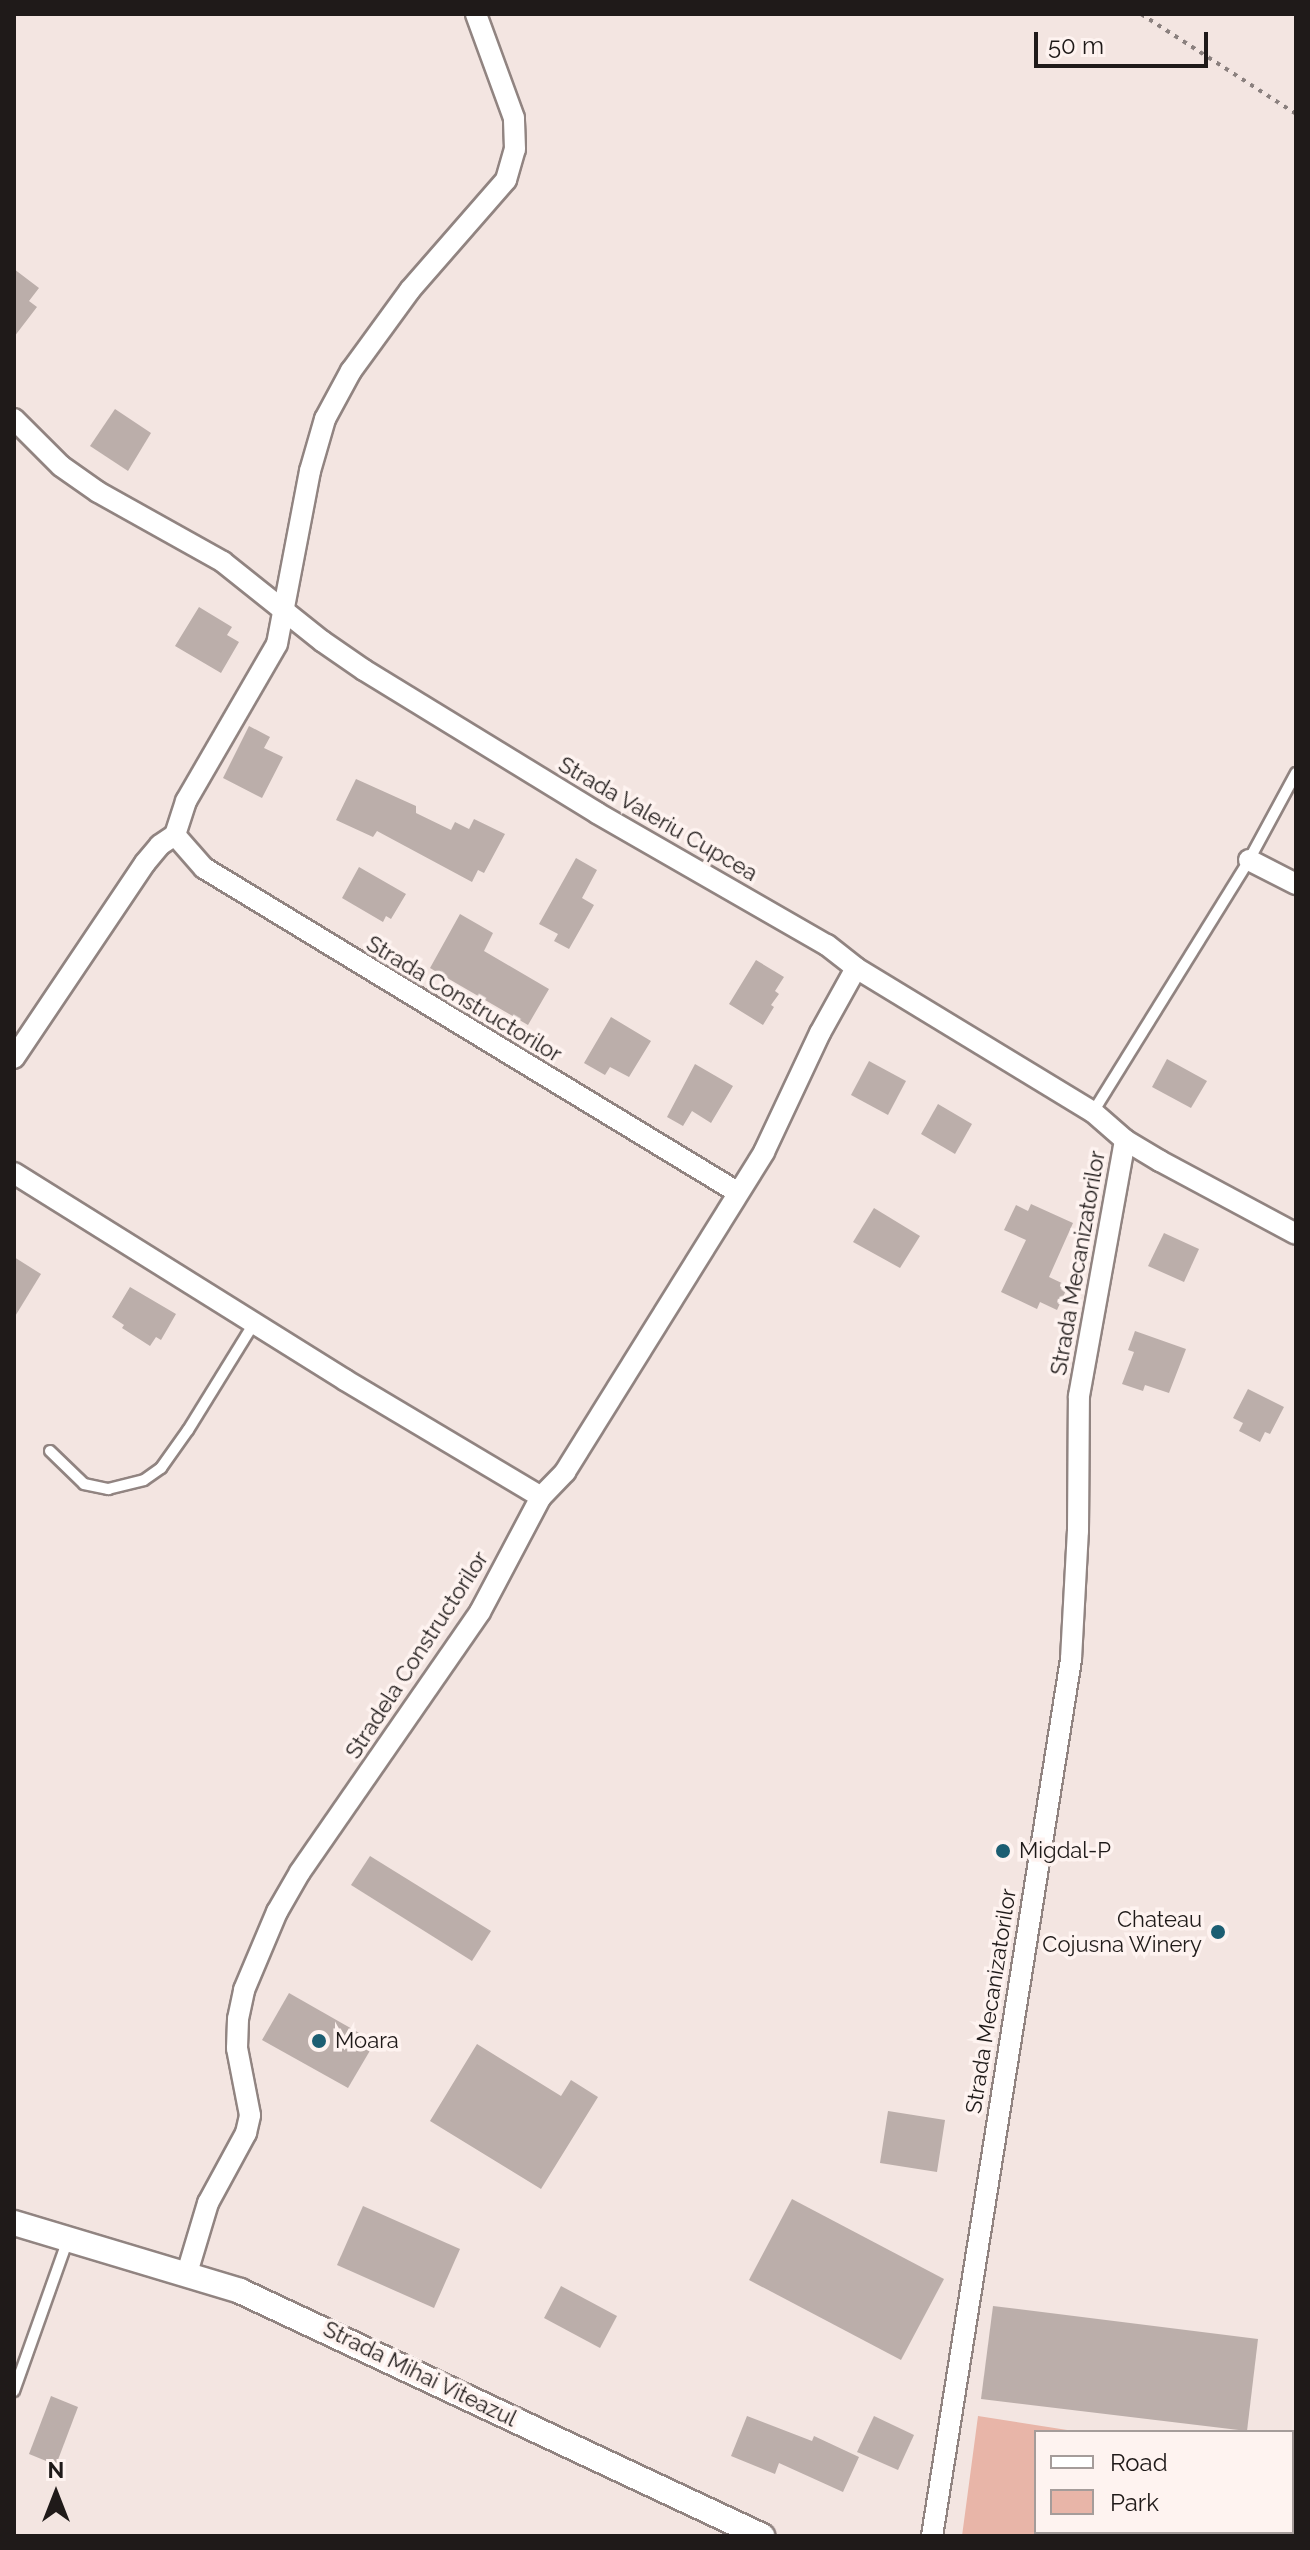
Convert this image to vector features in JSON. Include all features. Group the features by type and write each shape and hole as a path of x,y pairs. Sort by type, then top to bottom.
{"street":[{"path":"14,1058 145,863 160,845 175,835 186,801 277,644 285,613 294,539 325,419 351,371 410,290 506,180 515,149 514,118 476,14"},
{"name":"Strada Valeriu Cupcea","path":"14,419 74,474 223,562 285,613 364,670 597,813 827,945 856,968 1093,1112 1125,1140 1296,1234"},
{"name":"Strada Constructorilor","path":"175,835 204,868 737,1192"},
{"path":"1249,860 1296,884"},
{"name":"Stradela Constructorilor","path":"187,2273 208,2203 246,2133 250,2115 237,2048 238,2019 258,1953 300,1872 480,1612 541,1497 565,1472 764,1152 820,1033 856,968"},
{"name":"Strada Mecanizatorilor","path":"932,2536 1071,1659 1078,1531 1079,1396 1125,1140"},
{"path":"14,1173 541,1497"},
{"name":"Strada Mihai Viteazul","path":"14,2223 187,2273 310,2321 762,2536"}],"lane":[{"path":"1093,1112 1249,860 1296,773"},
{"path":"50,1451 84,1484 108,1489 144,1480 161,1468 188,1430 254,1323"},
{"path":"14,2391 68,2239"}],"path":[{"path":"1141,14 1296,114"}],"green space":[{"path":"978,2416 1067,2430 1034,2430 1034,2534 1275,2534 1275,2536 962,2536"}],"building":[{"path":"14,269 39,288 29,301 37,307 14,337"},
{"path":"115,409 151,433 128,471 90,446"},
{"path":"199,607 232,627 227,635 239,642 221,673 175,646"},
{"path":"249,726 270,737 264,748 283,757 262,798 223,778"},
{"path":"356,779 416,806 416,813 451,830 455,822 469,829 474,819 505,834 484,873 478,870 472,882 377,831 373,837 336,820"},
{"path":"576,858 597,870 582,898 594,905 569,949 554,941 558,934 539,924"},
{"path":"359,867 406,894 391,919 386,916 383,922 342,898"},
{"path":"460,914 493,933 484,951 549,989 528,1025 430,968"},
{"path":"756,960 784,977 775,991 779,994 771,1005 774,1007 763,1025 729,1004"},
{"path":"611,1017 651,1041 629,1077 610,1067 605,1075 584,1063"},
{"path":"1167,1059 1207,1081 1191,1108 1152,1087"},
{"path":"869,1061 906,1081 888,1115 851,1095"},
{"path":"695,1064 733,1086 711,1123 692,1111 683,1126 667,1117"},
{"path":"938,1104 972,1124 955,1154 921,1134"},
{"path":"1031,1204 1073,1223 1049,1277 1068,1286 1057,1310 1040,1302 1037,1309 1001,1292 1026,1240 1004,1230 1016,1205 1028,1211"},
{"path":"874,1208 920,1236 900,1268 853,1242"},
{"path":"1164,1233 1199,1249 1184,1282 1148,1266"},
{"path":"14,1257 41,1274 14,1318"},
{"path":"130,1287 176,1314 161,1340 156,1337 150,1346 122,1328 124,1325 112,1317"},
{"path":"1135,1331 1186,1349 1169,1393 1145,1385 1143,1391 1122,1384 1134,1352 1128,1350"},
{"path":"1248,1389 1284,1407 1270,1434 1265,1432 1260,1442 1239,1431 1243,1423 1233,1418"},
{"path":"370,1856 491,1931 472,1961 351,1885"},
{"name":"Moara","path":"289,1993 375,2042 348,2088 262,2040"},
{"path":"477,2044 561,2096 571,2080 598,2097 541,2189 430,2121"},
{"path":"888,2111 945,2120 937,2172 880,2163"},
{"path":"792,2199 944,2279 901,2360 749,2280"},
{"path":"363,2206 460,2249 434,2308 337,2265"},
{"path":"561,2286 617,2316 600,2348 544,2318"},
{"path":"993,2306 1258,2339 1247,2430 981,2399"},
{"path":"51,2396 78,2407 56,2465 29,2454"},
{"path":"747,2416 812,2441 814,2436 859,2457 843,2492 779,2463 775,2474 731,2456"},
{"path":"874,2416 914,2435 898,2470 857,2452"}],"place":[{"name":"Migdal-P","path":"1003,1851"},
{"name":"Chateau Cojusna Winery","path":"1218,1932"},
{"name":"Moara","path":"319,2041"}]}
